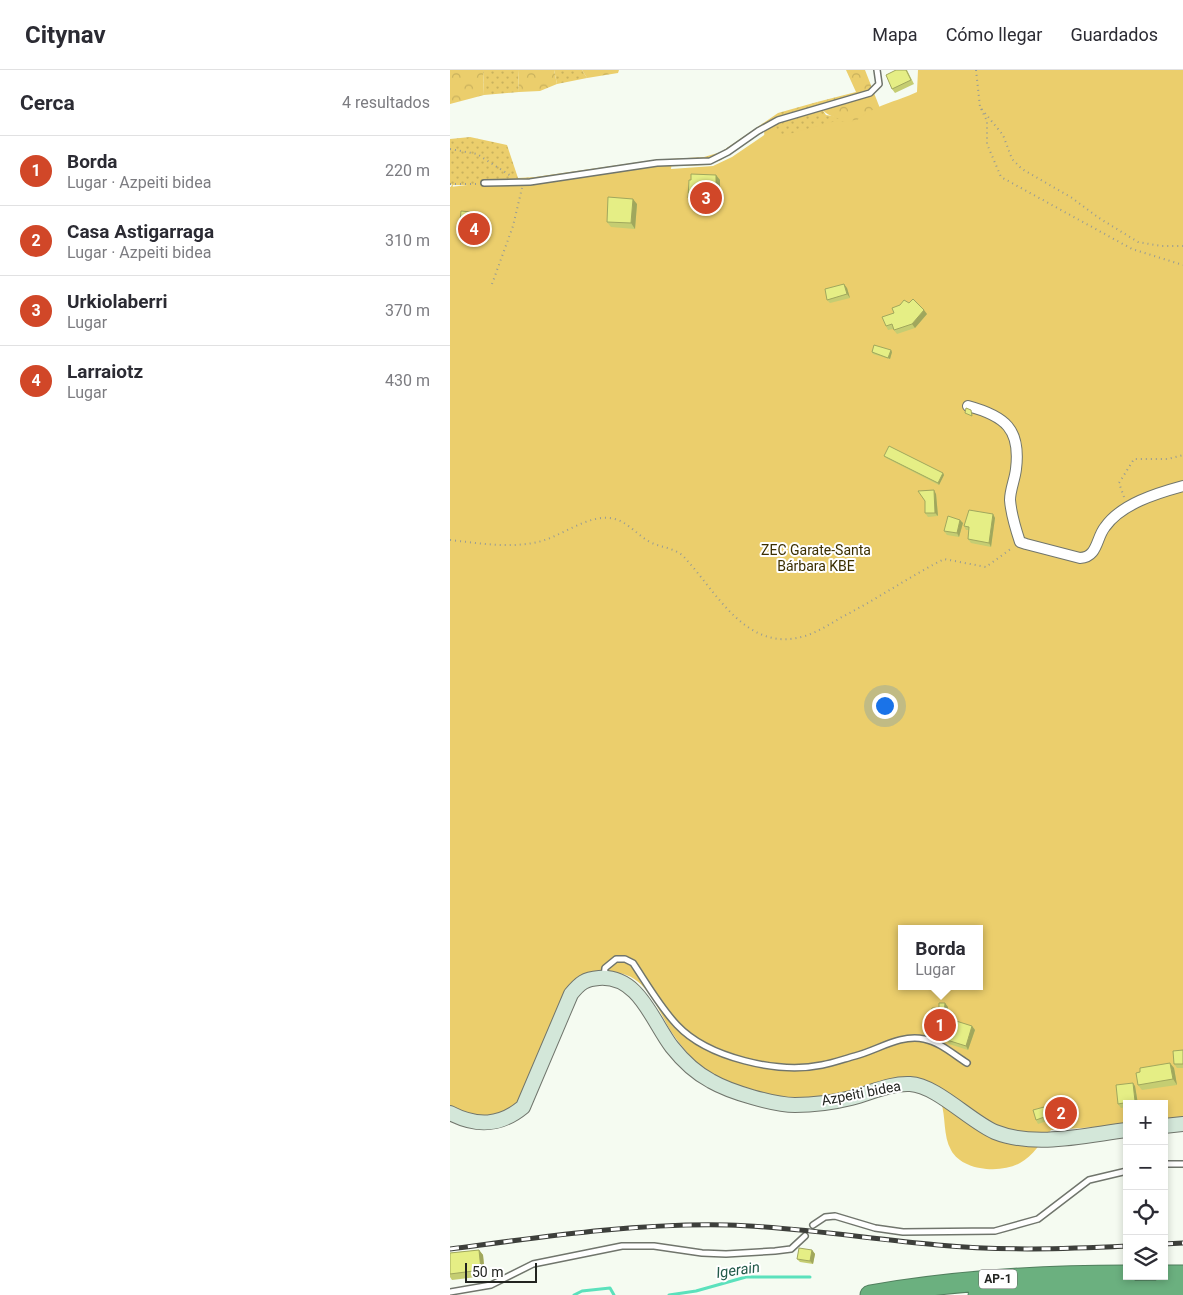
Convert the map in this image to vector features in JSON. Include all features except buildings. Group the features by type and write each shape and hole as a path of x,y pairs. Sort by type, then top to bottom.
{"highway":[{"name":"AP-1","path":"870,1295 964,1282 1057,1276 1123,1275"},
{"path":"1168,1275 1183,1275"},
{"name":"AP-1","path":"978,1295 1058,1291 1183,1290"}],"main road":[{"name":"Azpeiti bidea","path":"450,1113 474,1123 488,1124 512,1117 524,1107 571,994 580,983 590,979 604,978 627,985 637,993 672,1046 690,1067 712,1082 742,1094 794,1105 851,1098 901,1084 919,1085 995,1132 1018,1138 1038,1140 1123,1130"},
{"path":"1168,1126 1183,1124"}],"street":[{"path":"968,406 1000,418 1010,427 1015,437 1016,461 1010,499 1020,542 1080,558 1087,558 1092,554 1104,527 1130,506 1167,490 1183,486"}],"lane":[{"path":"484,183 516,183 657,163 710,161 728,152 758,131 778,120 870,94 879,84 877,70"},
{"path":"604,978 605,968 616,958 625,959 633,963 677,1025 697,1042 712,1051 766,1064 800,1067 822,1065 908,1038 925,1039 967,1063"},
{"path":"1168,1164 1183,1164"},
{"path":"813,1225 826,1217 835,1216 888,1230 995,1231 1038,1219 1089,1180 1123,1172"},
{"path":"450,1292 491,1285 533,1264 614,1248 654,1246 702,1253 726,1254 775,1251 790,1249 805,1236"}],"path":[{"path":"976,70 980,108 987,121 987,144 1001,177 1132,249 1183,265"},
{"path":"980,108 1003,135 1012,158 1022,169 1072,198 1099,218 1138,242 1162,246 1183,246"},
{"path":"450,149 477,154 502,168 516,183"},
{"path":"492,284 513,226 524,182"},
{"path":"450,184 484,183"},
{"path":"1130,506 1119,483 1134,459 1168,459 1183,456"},
{"path":"450,540 495,545 524,545 554,538 592,520 616,519 651,543 674,550 683,556 724,606 750,630 765,636 782,639 797,638 815,632 880,597 944,559 986,566 1020,542"}],"green space":[{"path":"450,70 483,70 484,95 450,104"},
{"path":"483,70 518,70 519,92 484,95"},
{"path":"518,70 554,70 557,84 540,91 519,92"},
{"path":"554,70 582,70 587,78 557,84"},
{"path":"582,70 619,70 618,73 587,78"},
{"path":"846,70 865,70 883,116 865,120 846,120 829,115 822,109 817,102 856,92"},
{"name":"ZEC Garate-Santa Bárbara KBE","path":"918,70 1183,70 1183,1119 1168,1121 1168,1100 1123,1100 1123,1125 1051,1130 1033,1152 1020,1163 1003,1169 973,1166 956,1157 948,1145 941,1102 930,1086 812,1100 766,1096 746,1090 718,1078 699,1065 675,1038 648,992 631,977 610,973 585,979 514,1113 478,1119 450,1107 450,187 521,179 520,183 544,183 573,176 672,161 671,169 713,166 732,157 776,127 782,136 832,122 856,121 870,111 917,92"},
{"path":"817,102 826,115 864,121 769,190 764,131 721,160 706,165 654,167 530,186 453,185 450,206 450,188 452,185 450,183 450,139 470,137 507,145 518,178 535,177 653,160 704,157 721,152 778,113"}],"waterway":[{"name":"Igerain","path":"669,1295 696,1291 746,1277 810,1277"},
{"name":"Igerain","path":"574,1295 582,1291 610,1288 614,1295"}],"railway":[{"path":"450,1249 589,1232 693,1225 780,1228 962,1247 1056,1249 1123,1246"},
{"path":"1168,1244 1183,1243"}],"place":[{"name":"Urkiolaberri","path":"706,198"},
{"name":"Larraiotz","path":"474,229"},
{"name":"Borda","path":"940,1025"},
{"name":"Casa Astigarraga","path":"1061,1113"}]}
